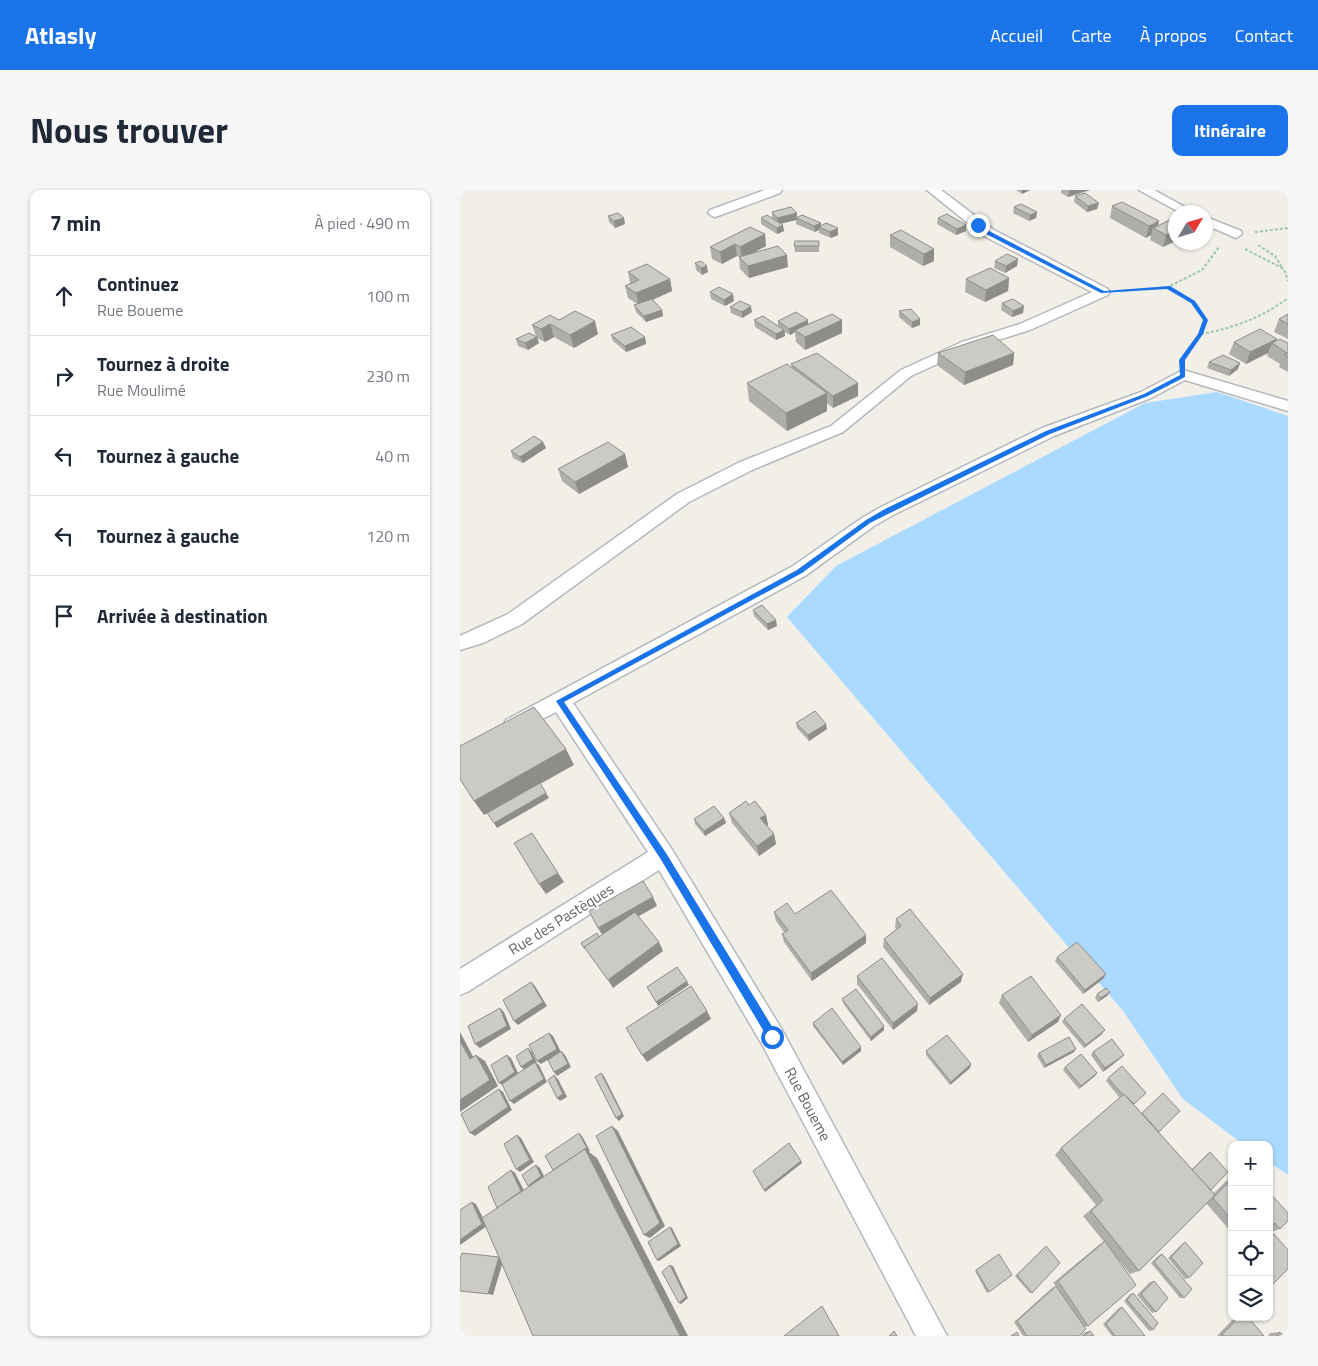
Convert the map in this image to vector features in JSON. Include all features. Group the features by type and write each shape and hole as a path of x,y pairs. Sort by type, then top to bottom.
{"street":[{"path":"714,214 776,190"},
{"path":"933,190 990,234 1103,292"},
{"path":"1145,190 1174,205"},
{"path":"1213,225 1231,236"},
{"path":"460,643 476,638 515,619 683,498 746,466 837,429 906,373 967,344 1025,327 1103,292"},
{"path":"502,732 800,571 868,522 887,511 1048,432 1146,395 1183,375 1288,406"},
{"name":"Rue Boueme","path":"560,701 663,855 772,1037 932,1336"},
{"name":"Rue des Pastèques","path":"460,983 663,855"}],"path":[{"path":"1103,292 1168,287 1202,270 1231,236 1288,228"},
{"path":"1231,236 1284,269"},
{"path":"1258,245 1275,256 1284,269 1288,281"},
{"path":"1168,287 1193,302 1206,320 1201,334 1182,360 1183,375"},
{"path":"1201,334 1233,328 1271,311 1288,298"}],"water":[{"path":"1217,392 1288,416 1288,1175 1273,1165 1273,1141 1239,1141 1183,1099 1123,1011 787,617 836,566 1145,403"}],"building":[{"path":"1085,193 1099,203 1088,206 1075,196"},
{"path":"1122,202 1159,221 1149,226 1112,206"},
{"path":"1021,204 1037,212 1030,215 1014,207"},
{"path":"791,207 797,213 777,218 772,212"},
{"path":"618,213 624,218 614,221 608,216"},
{"path":"947,214 966,225 957,229 938,218"},
{"path":"767,215 783,225 777,228 761,218"},
{"path":"802,215 821,223 814,226 796,218"},
{"path":"1168,221 1168,234 1166,235 1153,228"},
{"path":"826,223 838,228 830,232 819,227"},
{"path":"750,227 765,234 740,247 735,244 720,252 710,247"},
{"path":"901,230 934,249 924,254 890,235"},
{"path":"795,241 819,241 819,246 794,246"},
{"path":"778,246 787,255 748,266 739,257"},
{"path":"1007,254 1018,259 1006,266 995,261"},
{"path":"701,261 707,266 701,268 695,263"},
{"path":"647,264 670,279 636,293 625,286 639,280 628,272"},
{"path":"990,268 1009,278 986,290 966,279"},
{"path":"719,287 733,294 724,300 710,292"},
{"path":"652,299 662,310 644,316 634,305"},
{"path":"1013,299 1024,306 1013,311 1002,303"},
{"path":"740,301 751,306 742,312 730,307"},
{"path":"911,309 920,319 912,322 899,311"},
{"path":"575,311 595,321 570,335 550,324 541,329 532,325 550,315 559,320"},
{"path":"796,312 808,320 789,329 778,321"},
{"path":"832,314 842,320 805,337 795,330"},
{"path":"1288,314 1288,324 1279,319"},
{"path":"763,316 784,330 776,334 754,320"},
{"path":"631,327 645,337 625,346 611,335"},
{"path":"1260,329 1277,339 1250,352 1234,342"},
{"path":"529,333 537,337 525,343 516,339"},
{"path":"993,335 1014,353 965,372 938,353"},
{"path":"1280,339 1288,343 1288,357 1284,355 1287,353 1272,343"},
{"path":"817,353 858,383 833,396 791,364"},
{"path":"1223,355 1240,363 1231,370 1209,362"},
{"path":"787,364 827,393 786,413 747,383"},
{"path":"534,436 543,442 520,457 511,451"},
{"path":"608,442 625,454 575,482 558,469"},
{"path":"762,605 776,620 767,624 753,610"},
{"path":"534,707 566,749 474,801 460,779 460,746"},
{"path":"815,711 826,724 808,735 796,723"},
{"path":"540,783 546,793 494,823 487,813"},
{"path":"746,801 749,805 755,801 766,815 760,818 774,834 757,846 729,813"},
{"path":"714,806 724,818 704,831 694,819"},
{"path":"532,833 558,873 539,884 514,843"},
{"path":"643,881 653,897 598,928 589,911"},
{"path":"831,890 866,935 811,973 782,934 788,930 774,912 787,903 795,914"},
{"path":"910,909 963,974 930,998 884,939 901,926 896,919"},
{"path":"635,912 659,942 608,980 584,947"},
{"path":"597,933 599,937 584,948 581,943"},
{"path":"1077,942 1106,974 1085,990 1057,957"},
{"path":"882,958 918,1004 893,1023 857,976"},
{"path":"677,967 687,981 656,1002 647,987"},
{"path":"1031,976 1061,1015 1032,1035 1002,995"},
{"path":"531,982 543,1002 514,1021 503,1000"},
{"path":"691,986 707,1011 642,1055 626,1028"},
{"path":"1106,988 1110,992 1101,998 1097,994"},
{"path":"856,989 884,1026 871,1037 842,999"},
{"path":"1082,1004 1105,1030 1086,1045 1064,1019"},
{"path":"500,1008 507,1026 475,1044 468,1026"},
{"path":"832,1008 861,1047 842,1062 813,1023"},
{"path":"549,1033 557,1049 537,1061 529,1045"},
{"path":"947,1035 971,1064 951,1082 926,1051"},
{"path":"1069,1037 1076,1049 1046,1065 1039,1053"},
{"path":"1112,1039 1124,1055 1105,1068 1093,1052"},
{"path":"460,1041 470,1059 476,1055 490,1080 460,1100"},
{"path":"528,1048 533,1059 521,1067 516,1056"},
{"path":"561,1051 568,1064 554,1072 548,1060"},
{"path":"1081,1054 1097,1073 1081,1086 1065,1067"},
{"path":"507,1055 515,1072 499,1083 491,1065"},
{"path":"535,1062 544,1079 510,1101 502,1084"},
{"path":"1122,1066 1146,1093 1134,1104 1108,1078"},
{"path":"601,1073 622,1114 616,1118 595,1077"},
{"path":"554,1075 563,1094 557,1098 548,1080"},
{"path":"499,1089 508,1107 470,1133 461,1114"},
{"path":"1163,1093 1180,1111 1159,1132 1142,1113"},
{"path":"1124,1094 1215,1195 1139,1271 1091,1211 1103,1200 1061,1148"},
{"path":"612,1126 660,1223 644,1235 596,1136"},
{"path":"579,1133 587,1148 553,1170 545,1156"},
{"path":"517,1135 530,1160 516,1169 504,1144"},
{"path":"789,1143 801,1161 764,1190 753,1171"},
{"path":"585,1149 680,1336 533,1336 482,1218"},
{"path":"1210,1152 1228,1172 1211,1190 1192,1170"},
{"path":"536,1165 541,1176 528,1186 522,1175"},
{"path":"511,1170 521,1191 497,1208 488,1187"},
{"path":"1228,1183 1228,1215 1213,1198"},
{"path":"1273,1196 1288,1213 1288,1221 1280,1229 1275,1223 1273,1225"},
{"path":"472,1202 482,1224 460,1240 460,1210"},
{"path":"670,1227 678,1244 657,1260 648,1242"},
{"path":"1273,1235 1288,1250 1288,1269 1273,1284 1273,1276"},
{"path":"1105,1241 1136,1285 1088,1326 1058,1281"},
{"path":"1185,1242 1203,1263 1189,1278 1171,1257"},
{"path":"1046,1246 1060,1263 1032,1293 1017,1275"},
{"path":"462,1253 499,1257 488,1294 460,1291 460,1259"},
{"path":"999,1254 1012,1275 989,1292 976,1270"},
{"path":"1162,1254 1192,1289 1184,1298 1154,1262"},
{"path":"670,1265 686,1297 679,1303 662,1272"},
{"path":"1154,1281 1168,1298 1156,1312 1141,1294"},
{"path":"1056,1286 1086,1329 1079,1336 1027,1336 1017,1321"},
{"path":"1133,1293 1158,1323 1153,1330 1127,1300"},
{"path":"822,1306 839,1336 784,1336"},
{"path":"1122,1307 1145,1336 1115,1336 1106,1324"},
{"path":"1235,1321 1251,1321 1264,1336 1221,1336"},
{"path":"894,1331 897,1336 889,1336"},
{"path":"1090,1331 1094,1336 1084,1336"},
{"path":"1017,1332 1019,1336 1011,1336"}],"route":[{"path":"772,1037 663,855 560,701 800,571 868,522 887,511 1048,432 1100,414 1146,395 1183,375 1182,360 1201,334 1206,320 1193,302 1168,287 1103,292 990,234 978,225"}]}
